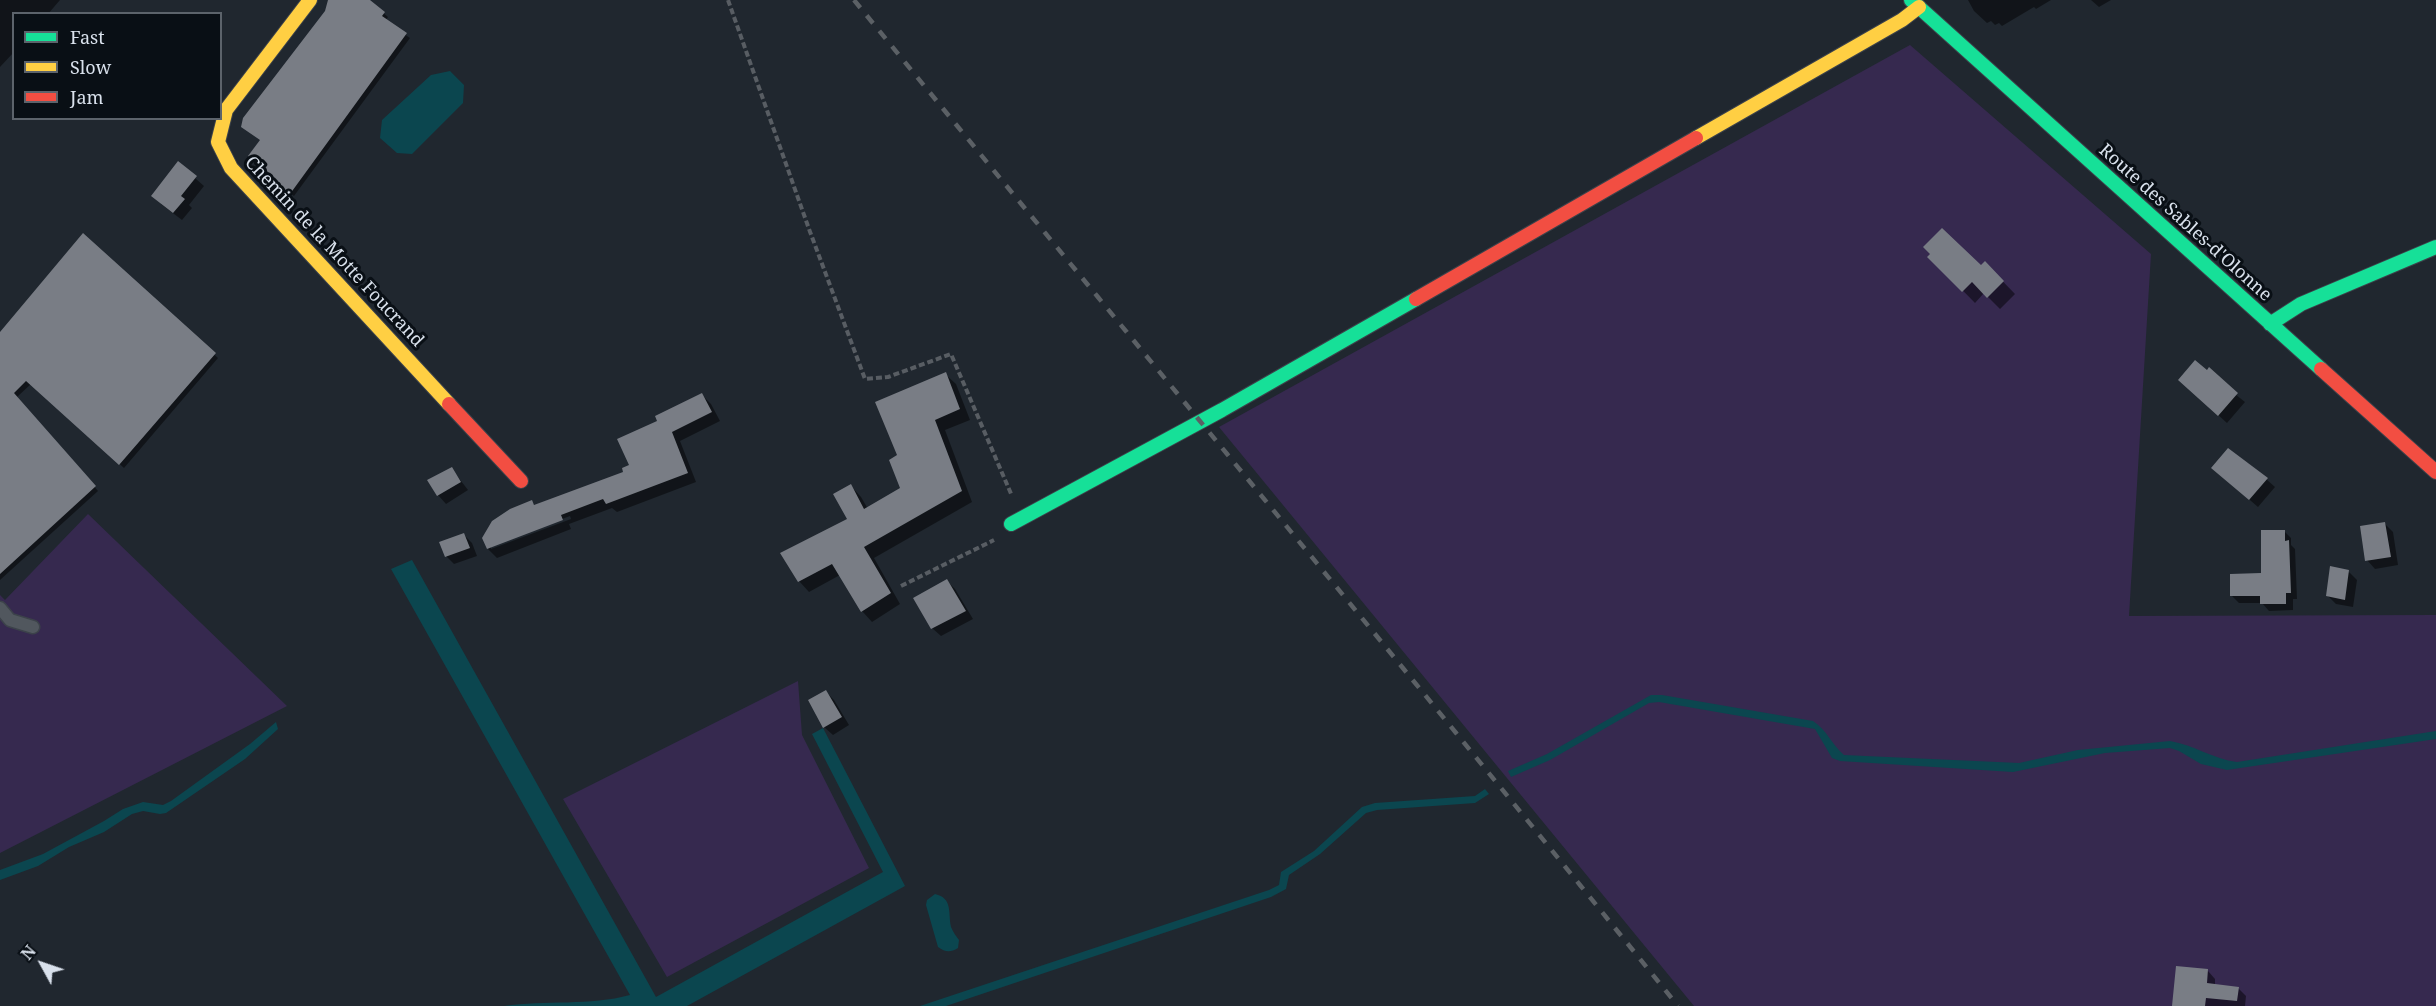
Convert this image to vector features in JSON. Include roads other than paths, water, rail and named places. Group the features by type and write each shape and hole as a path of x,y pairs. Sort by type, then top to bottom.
{"street":[{"name":"Chemin de la Motte Foucrand","path":"310,0 226,110 218,142 231,168 521,481"},
{"name":"Route des Sables-d'Olonne","path":"1915,4 2436,472"},
{"path":"1011,524 1233,405 1902,21 1915,4"},
{"path":"2271,324 2301,304 2436,247"}],"lane":[{"path":"0,608 10,620 33,627"}],"water":[{"path":"450,71 464,85 463,103 412,154 397,153 380,138 382,120 431,75"},
{"path":"412,560 656,997 883,872 812,734 823,728 905,886 687,1006 504,1006 599,1001 630,995 391,569"},
{"path":"1651,695 1813,721 1844,755 2019,763 2078,750 2170,741 2237,762 2436,731 2436,739 2227,770 2201,764 2170,748 2105,753 2013,772 1840,761 1832,758 1815,729 1659,702 1649,703 1550,760 1511,777 1508,771 1547,754"},
{"path":"276,722 278,729 245,759 166,813 143,811 132,814 104,832 69,847 38,866 0,880 0,870 43,854 123,809 143,802 163,805 171,801 250,744"},
{"path":"1485,789 1489,794 1475,803 1377,810 1366,813 1320,854 1289,875 1286,889 1271,897 946,1006 920,1006 1269,890 1279,885 1281,872 1314,851 1362,807 1375,803 1475,796"},
{"path":"935,894 945,899 951,927 959,940 958,948 952,951 945,951 938,947 926,905 927,900"}],"railway":[{"path":"854,0 1678,1006"}]}
